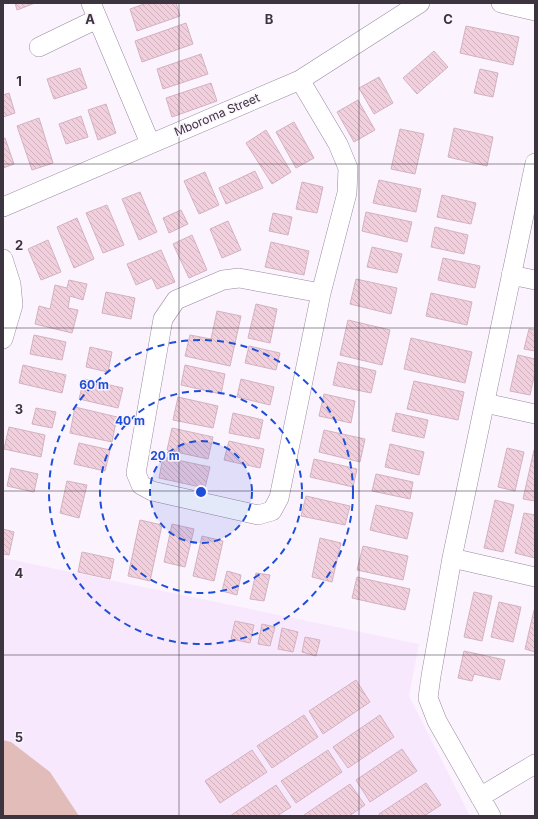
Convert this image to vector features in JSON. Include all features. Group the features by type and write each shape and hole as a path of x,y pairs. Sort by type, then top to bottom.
{"street":[{"name":"Mboroma Street","path":"3,207 300,80 420,3"},
{"path":"501,3 535,11"},
{"path":"39,47 94,11 150,144"},
{"path":"300,80 338,144 348,168 347,193 321,293 279,498 272,511 258,515 152,491 141,485 136,473 163,319 176,300 223,280 239,278 321,293"},
{"path":"491,816 437,721 428,698 452,558 535,163"},
{"path":"3,258 11,284 13,305 3,339"},
{"path":"511,274 535,280"},
{"path":"485,403 535,414"},
{"path":"452,558 535,577"},
{"path":"480,797 535,764"}],"shaded area":[{"path":"3,558 419,644 409,696 470,816 3,816"},
{"path":"3,740 11,742 50,772 79,816 3,816"}],"building":[{"path":"15,3 35,3 17,10"},
{"path":"147,3 176,3 180,16 137,31 130,9"},
{"path":"186,23 193,44 142,62 135,41"},
{"path":"466,26 519,37 513,65 460,53"},
{"path":"434,51 448,67 417,94 403,78"},
{"path":"201,54 208,74 163,89 157,69"},
{"path":"80,68 87,88 54,99 47,79"},
{"path":"480,69 498,73 493,97 474,93"},
{"path":"379,77 393,103 374,114 359,88"},
{"path":"211,83 217,101 172,117 166,98"},
{"path":"9,93 15,113 3,117 3,95"},
{"path":"358,100 375,130 354,142 337,112"},
{"path":"106,104 116,133 98,140 88,110"},
{"path":"81,116 88,137 66,144 59,124"},
{"path":"39,118 53,163 32,170 17,126"},
{"path":"294,122 314,158 296,168 276,132"},
{"path":"454,128 493,137 487,166 448,157"},
{"path":"400,129 424,134 415,174 391,169"},
{"path":"266,130 291,172 272,184 246,143"},
{"path":"5,138 14,164 3,168 3,139"},
{"path":"255,171 263,188 226,204 219,188"},
{"path":"205,172 219,205 199,214 184,181"},
{"path":"379,180 421,189 416,212 373,203"},
{"path":"302,182 323,187 317,213 296,209"},
{"path":"140,192 157,232 139,240 122,199"},
{"path":"442,195 476,203 471,224 437,217"},
{"path":"107,205 124,245 103,253 86,213"},
{"path":"181,210 188,224 169,233 163,218"},
{"path":"366,212 412,222 407,242 362,231"},
{"path":"273,213 292,217 288,235 269,231"},
{"path":"77,218 94,259 74,268 57,227"},
{"path":"228,221 241,250 222,258 210,229"},
{"path":"435,227 468,235 464,254 431,247"},
{"path":"192,235 207,270 189,278 173,244"},
{"path":"48,240 61,272 41,280 28,249"},
{"path":"271,242 309,251 304,275 265,267"},
{"path":"372,247 402,254 397,273 367,267"},
{"path":"161,250 175,282 157,289 152,278 136,285 127,264"},
{"path":"443,258 480,266 475,288 438,280"},
{"path":"356,279 397,288 391,314 350,304"},
{"path":"69,280 87,284 83,300 70,296 68,308 78,310 72,333 35,324 39,306 50,309 55,285 67,288"},
{"path":"106,292 135,298 131,319 102,313"},
{"path":"431,293 472,302 467,325 426,316"},
{"path":"256,304 277,309 270,343 248,338"},
{"path":"217,311 241,316 230,366 185,356 190,335 211,339"},
{"path":"348,320 390,330 382,365 340,355"},
{"path":"529,329 535,330 535,351 524,349"},
{"path":"34,335 66,342 62,360 30,354"},
{"path":"411,338 472,352 465,383 404,369"},
{"path":"249,346 280,353 276,370 245,363"},
{"path":"90,347 112,352 108,372 86,367"},
{"path":"518,355 535,359 535,372 530,395 510,391"},
{"path":"338,362 376,371 371,393 333,385"},
{"path":"23,365 66,375 62,393 19,383"},
{"path":"185,365 225,374 221,394 181,385"},
{"path":"84,379 123,388 118,408 79,399"},
{"path":"241,379 274,387 270,405 237,397"},
{"path":"414,381 464,392 458,420 407,409"},
{"path":"324,394 355,401 351,423 319,416"},
{"path":"178,397 218,406 213,428 173,420"},
{"path":"75,407 117,417 112,442 70,433"},
{"path":"36,408 56,412 52,428 32,424"},
{"path":"233,413 263,420 259,439 229,433"},
{"path":"396,413 428,420 424,438 392,431"},
{"path":"9,427 45,435 41,457 4,449"},
{"path":"172,428 213,437 208,459 167,450"},
{"path":"324,430 365,439 360,462 319,452"},
{"path":"229,441 264,449 260,468 224,460"},
{"path":"79,443 110,450 105,471 74,464"},
{"path":"390,444 424,452 419,475 385,467"},
{"path":"507,448 524,452 515,491 498,487"},
{"path":"535,450 535,501 523,499"},
{"path":"163,457 210,467 205,488 159,478"},
{"path":"314,459 357,469 353,487 310,477"},
{"path":"11,468 38,474 34,492 7,486"},
{"path":"376,474 413,482 410,499 372,491"},
{"path":"67,481 87,485 79,518 60,513"},
{"path":"306,496 350,506 345,525 301,516"},
{"path":"495,500 514,505 503,552 484,548"},
{"path":"376,505 413,513 407,539 370,530"},
{"path":"524,513 535,515 535,558 515,553"},
{"path":"140,520 162,525 150,581 128,576"},
{"path":"172,524 194,529 185,567 164,562"},
{"path":"3,529 14,532 9,555 3,554"},
{"path":"202,536 223,541 214,581 193,576"},
{"path":"320,538 341,543 332,582 312,577"},
{"path":"363,546 408,556 403,580 357,570"},
{"path":"82,552 114,559 110,579 78,572"},
{"path":"227,571 241,575 237,595 222,591"},
{"path":"256,573 270,575 264,601 250,599"},
{"path":"357,577 410,589 405,610 352,598"},
{"path":"474,592 492,596 482,641 464,637"},
{"path":"499,602 521,607 513,642 491,637"},
{"path":"535,610 535,652 525,649"},
{"path":"235,621 254,625 250,643 231,639"},
{"path":"262,624 275,627 270,646 258,644"},
{"path":"282,628 298,632 293,652 278,649"},
{"path":"305,637 320,640 316,656 302,652"},
{"path":"464,651 505,660 500,680 474,674 472,681 458,678"},
{"path":"356,680 370,702 323,734 309,711"},
{"path":"304,715 318,737 272,768 257,746"},
{"path":"380,715 394,737 348,768 333,747"},
{"path":"402,749 417,771 370,802 356,780"},
{"path":"252,750 267,772 220,803 205,781"},
{"path":"328,750 342,772 296,803 281,781"},
{"path":"426,783 441,805 424,816 380,816 379,814"},
{"path":"350,784 365,805 349,816 304,816 304,815"},
{"path":"276,785 291,807 277,816 230,816"}]}
